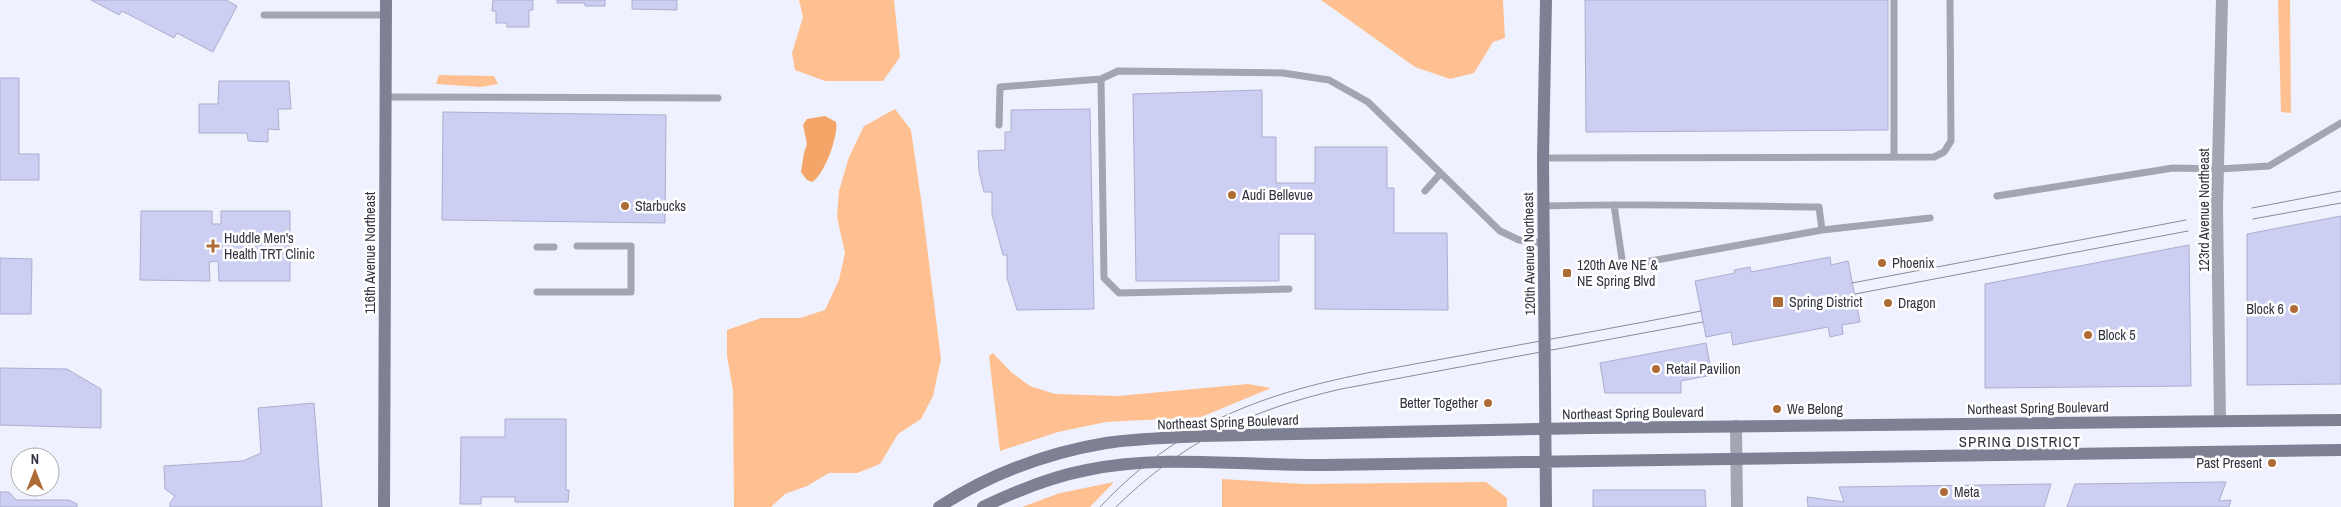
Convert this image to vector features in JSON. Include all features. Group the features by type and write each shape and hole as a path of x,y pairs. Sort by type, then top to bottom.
{"street":[{"name":"116th Avenue Northeast","path":"384,507 386,0"},
{"name":"120th Avenue Northeast","path":"1546,0 1543,158 1546,507"},
{"name":"123rd Avenue Northeast","path":"2220,421 2217,207 2222,0"},
{"name":"Northeast Spring Boulevard","path":"939,507 981,483 1015,468 1069,450 1107,443 1150,439 1545,429 2341,420"},
{"path":"1736,426 1736,507"},
{"path":"983,507 1017,491 1058,477 1117,466 1178,462 1241,464 1546,462 2341,450"}],"lane":[{"path":"1894,0 1894,157"},
{"path":"1543,158 1934,157 1944,152 1951,141 1950,0"},
{"path":"264,15 386,15"},
{"path":"999,125 1000,87 1101,79 1118,72 1283,73 1329,80 1368,102 1500,231 1519,240 1543,243"},
{"path":"1101,79 1104,278 1119,293 1289,289"},
{"path":"386,97 718,98"},
{"path":"1997,196 2173,168 2219,169 2269,166 2341,124"},
{"path":"1425,191 1441,173"},
{"path":"1614,205 1623,266 1822,230 1930,218"},
{"path":"1543,206 1819,207 1822,230"},
{"path":"538,292 631,292 631,246 577,246"},
{"path":"537,247 554,247"}],"shaded area":[{"path":"799,0 894,0 900,57 883,81 825,81 795,70 792,53 803,17"},
{"path":"1321,0 1503,0 1505,38 1493,42 1474,73 1450,79 1415,67"},
{"path":"2278,0 2290,0 2291,113 2281,112"},
{"path":"439,75 494,76 498,84 481,87 436,84"},
{"path":"895,109 911,130 922,206 941,359 933,396 921,419 898,434 880,464 857,473 829,473 807,486 785,494 771,507 734,507 733,390 727,356 727,330 761,318 800,318 825,310 839,280 845,253 837,217 839,191 849,157 864,126"},
{"path":"825,116 836,122 835,136 826,164 812,182 807,180 801,172 807,144 803,125 807,119"},
{"path":"993,353 1011,372 1030,386 1055,394 1118,396 1248,384 1271,388 1201,417 1106,422 1058,432 1000,451 989,356"},
{"path":"1222,479 1304,484 1486,482 1507,498 1507,507 1222,507"},
{"path":"1114,482 1090,507 1022,507 1060,493"}],"building":[{"path":"91,0 226,0 237,6 213,52 177,33 174,38 122,11 119,15"},
{"path":"493,0 533,0 533,10 529,10 529,27 507,27 507,23 496,23 496,11 492,11"},
{"path":"557,0 605,0 605,6 585,6 585,3 557,3"},
{"path":"632,0 677,0 677,10 632,9"},
{"path":"1585,0 1888,0 1888,130 1586,132"},
{"path":"0,78 19,78 19,154 39,154 39,180 0,180"},
{"path":"219,81 289,81 291,109 278,109 279,130 268,129 268,142 248,141 247,133 199,133 199,104 218,104"},
{"path":"1262,90 1262,137 1276,137 1276,183 1315,183 1315,147 1387,147 1387,188 1394,188 1394,233 1447,233 1448,310 1315,309 1315,234 1279,234 1279,281 1136,281 1133,94"},
{"path":"1090,109 1094,309 1017,310 1007,278 1007,255 1003,255 992,214 992,192 984,192 979,171 978,151 1005,150 1005,132 1011,132 1011,110"},
{"path":"443,112 666,115 665,223 442,220"},
{"path":"141,211 212,211 212,224 221,224 221,211 290,211 290,281 219,281 218,261 209,262 210,281 140,280"},
{"name":"Block 6","path":"2341,216 2341,384 2247,385 2247,234"},
{"name":"Block 5","path":"2189,245 2191,386 1985,388 1985,284"},
{"name":"Spring District","path":"1830,257 1831,265 1848,261 1860,322 1842,325 1843,334 1830,337 1828,327 1733,345 1731,332 1706,337 1695,281 1735,273 1734,270 1750,267 1751,272"},
{"path":"0,258 32,259 31,314 0,314"},
{"name":"Retail Pavilion","path":"1706,343 1712,375 1681,381 1681,393 1605,393 1600,363"},
{"path":"0,368 67,369 101,389 101,428 0,425"},
{"path":"314,403 322,507 170,507 170,503 175,496 165,489 164,466 243,461 261,453 258,408"},
{"path":"505,419 566,419 566,490 569,490 568,502 515,502 515,497 481,497 481,504 460,504 461,437 505,437"},
{"path":"2226,482 2219,501 2231,500 2229,507 2067,507 2075,484"},
{"name":"Meta","path":"2051,484 2044,507 1808,507 1807,497 1844,502 1839,487"},
{"path":"1593,490 1705,490 1706,507 1593,507"},
{"path":"0,492 9,492 10,497 13,497 16,500 69,500 77,504 77,507 0,507"}],"tram line":[{"path":"2252,208 2341,191"},
{"path":"2253,219 2341,203"},
{"path":"1852,283 2186,220"},
{"path":"1855,294 2188,231"},
{"path":"1100,507 1139,470 1180,440 1222,417 1265,400 1310,386 1358,375 1701,311"},
{"path":"1116,507 1141,484 1193,446 1247,418 1308,397 1341,389 1703,322"}],"place":[{"name":"Audi Bellevue","path":"1232,195"},
{"name":"Starbucks","path":"625,206"},
{"name":"Huddle Men's Health TRT Clinic","path":"213,246"},
{"name":"Phoenix","path":"1882,263"},
{"name":"120th Ave NE & NE Spring Blvd","path":"1567,273"},
{"name":"Spring District","path":"1778,302"},
{"name":"Dragon","path":"1888,303"},
{"name":"Block 6","path":"2294,309"},
{"name":"Block 5","path":"2088,335"},
{"name":"Retail Pavilion","path":"1656,369"},
{"name":"Better Together","path":"1488,403"},
{"name":"We Belong","path":"1777,409"},
{"name":"Past Present","path":"2272,463"},
{"name":"Meta","path":"1944,492"}],"district":[{"name":"SPRING DISTRICT","path":"2020,441"}]}
